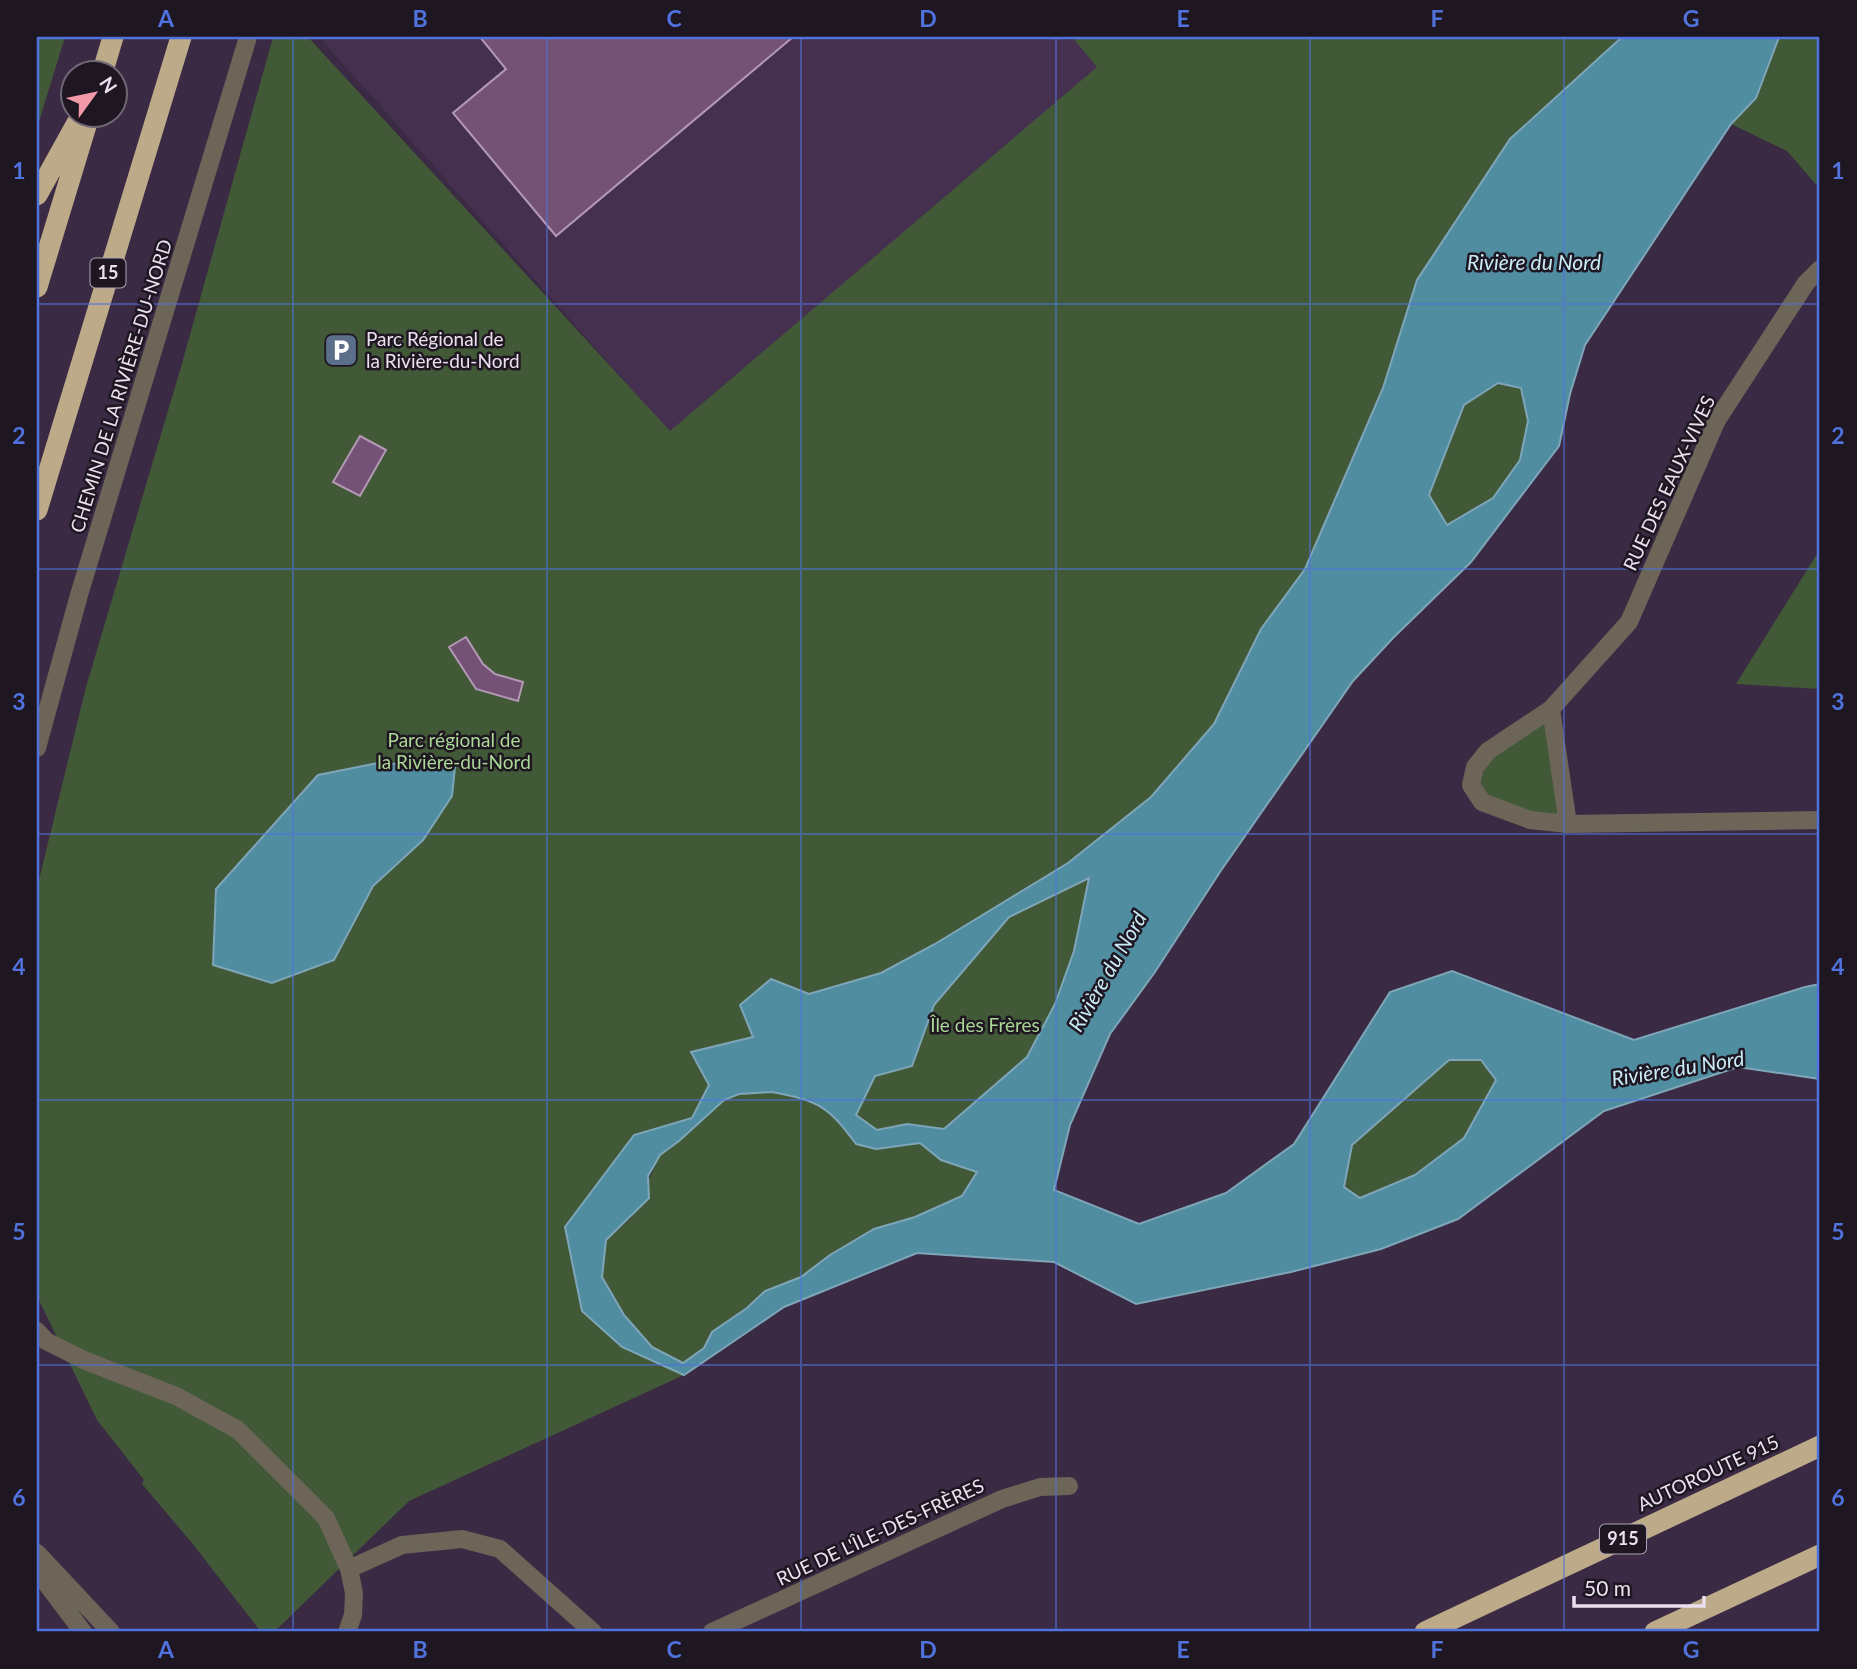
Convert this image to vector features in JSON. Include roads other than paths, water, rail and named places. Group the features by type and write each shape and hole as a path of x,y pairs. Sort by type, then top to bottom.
{"highway":[{"path":"106,60 113,37"},
{"name":"15","path":"37,510 181,37"},
{"path":"37,195 74,130"},
{"path":"37,287 85,130"},
{"name":"AUTOROUTE 915","path":"1425,1632 1820,1446"},
{"path":"1655,1632 1820,1555"}],"street":[{"name":"CHEMIN DE LA RIVIÈRE-DU-NORD","path":"37,748 79,595 248,37"},
{"name":"RUE DES EAUX-VIVES","path":"1820,269 1805,283 1717,420 1629,622 1551,709 1488,751 1475,766 1471,785 1482,802 1530,820 1568,824 1820,820"},
{"path":"1551,709 1568,824"},
{"path":"37,1331 46,1340 86,1361 176,1396 238,1430 326,1518 349,1569 354,1593 353,1615 347,1632"},
{"name":"RUE DE L'ÎLE-DES-FRÈRES","path":"712,1632 1002,1499 1040,1487 1069,1486"},
{"path":"349,1569 402,1545 462,1539 500,1549 593,1632"},
{"path":"37,1553 111,1632"},
{"path":"37,1571 83,1632"}],"water":[{"name":"Rivière du Nord","path":"1622,37 1779,37 1756,98 1731,124 1585,345 1570,394 1559,446 1471,562 1353,681 1110,1034 1070,1125 1054,1190 1139,1224 1226,1193 1294,1144 1390,992 1452,971 1634,1040 1820,984 1820,1079 1738,1067 1604,1111 1458,1219 1381,1249 1291,1272 1136,1304 1054,1262 917,1253 784,1307 684,1375 622,1347 582,1311 565,1227 634,1135 692,1118 709,1085 691,1052 753,1037 740,1005 771,979 809,994 881,973 935,944 1068,863 1151,797 1214,724 1261,629 1305,569 1383,388 1417,280 1510,139","holes":["1498,383 1521,388 1528,421 1520,460 1493,498 1447,525 1429,495 1464,405","1089,878 1074,951 1055,1004 1027,1057 944,1129 907,1124 877,1130 856,1115 875,1076 912,1066 934,1005 1009,917","1449,1060 1481,1060 1496,1080 1464,1138 1415,1175 1360,1198 1344,1187 1352,1145","772,1092 812,1102 830,1113 856,1144 876,1149 920,1143 941,1160 977,1172 962,1196 915,1217 874,1229 830,1255 801,1277 765,1291 747,1308 712,1332 704,1348 683,1363 652,1347 624,1315 602,1277 606,1240 649,1198 648,1176 660,1155 724,1100 739,1094"]},
{"path":"378,763 455,767 452,796 423,840 373,886 334,960 272,983 213,965 216,889 318,775"}],"place":[{"name":"Parc Régional de la Rivière-du-Nord","path":"341,350"}],"park label":[{"name":"Parc régional de la Rivière-du-Nord","path":"454,751"},
{"name":"Île des Frères","path":"985,1025"}]}
